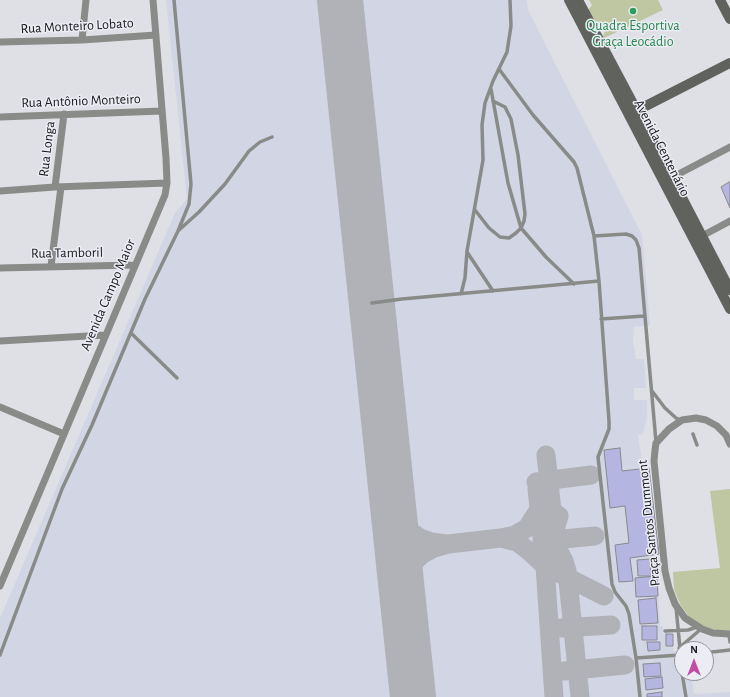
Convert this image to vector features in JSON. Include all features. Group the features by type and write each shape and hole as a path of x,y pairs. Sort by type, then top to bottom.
{"main road":[{"name":"Avenida Centenário","path":"569,0 671,178 730,290"},
{"name":"Avenida Centenário","path":"578,0 730,309"},
{"path":"720,0 730,19"},
{"path":"633,113 730,63"}],"street":[{"path":"82,40 86,0"},
{"name":"Avenida Campo Maior","path":"0,586 165,195 166,158 153,0"},
{"name":"Rua Monteiro Lobato","path":"0,42 82,40 156,35"},
{"name":"Rua Antônio Monteiro","path":"0,117 162,111"},
{"name":"Rua Longa","path":"51,266 64,114"},
{"path":"671,178 730,147"},
{"path":"0,191 58,187 166,183"},
{"path":"702,236 730,221"},
{"name":"Rua Tamboril","path":"0,268 135,264"},
{"path":"0,342 105,335"},
{"path":"0,407 64,434"},
{"path":"682,420 696,418 706,420 717,426 726,435 730,444"},
{"name":"Praça Santos Dummont","path":"682,420 668,429 656,443 654,450 665,571 668,588 675,604 685,618 700,628 712,633 730,637"}],"lane":[{"path":"0,655 62,489 92,425 145,299 178,231 189,204 191,184 174,0"},
{"path":"461,294 465,278 467,251 483,160 482,125 490,88 507,52 511,26 510,0"},
{"path":"499,68 533,115 574,162 594,236 599,281 609,422 606,437 599,451 598,457 612,584 615,592 626,606 629,614 640,697"},
{"path":"490,88 508,183 522,228 546,257 574,284"},
{"path":"475,210 489,228 500,237 510,238 522,228 525,214 518,155 511,119 505,108 493,100"},
{"path":"178,231 199,212 225,184 249,151 260,142 272,137"},
{"path":"594,236 626,234 632,236 636,240 639,248 656,443"},
{"path":"467,251 494,291"},
{"path":"372,304 402,299 599,281"},
{"path":"601,319 644,316"},
{"path":"131,333 177,378"},
{"path":"652,390 665,408 676,418 682,420"},
{"path":"693,434 697,445"},
{"path":"675,604 679,641"},
{"path":"665,631 700,628"},
{"path":"686,641 700,628"},
{"path":"714,652 730,650"},
{"path":"636,658 674,655"},
{"path":"683,681 686,697"}],"shaded area":[{"path":"166,0 527,0 528,10 642,235 650,325 634,327 633,340 636,359 644,359 646,388 634,388 634,400 647,400 647,417 643,434 638,435 643,468 649,468 659,554 657,555 660,626 663,626 663,634 673,634 674,681 692,681 694,694 730,692 730,697 0,697 0,618 175,213 187,199"}],"green space":[{"path":"589,0 658,0 663,10 602,39 605,31 601,23 597,28 588,10 592,5"},
{"path":"730,489 730,631 715,630 701,626 690,618 680,604 674,589 673,572 720,568 710,491"}],"building":[{"path":"729,182 730,184 730,208 721,187"},
{"path":"620,448 622,471 649,468 659,554 630,558 633,581 619,582 615,545 629,543 625,506 610,508 604,450"},
{"path":"650,559 651,576 638,576 637,560"},
{"path":"657,576 658,596 636,597 635,578"},
{"path":"656,598 658,623 640,624 638,600"},
{"path":"642,626 657,626 657,640 642,640"},
{"path":"666,634 673,634 673,646 666,646"},
{"path":"647,642 660,642 660,650 648,651"},
{"path":"660,663 661,676 644,677 643,664"},
{"path":"662,677 663,688 646,690 645,679"},
{"path":"662,692 662,697 647,697 647,694"}],"taxiway":[{"path":"546,455 552,511 559,516 555,530 556,546 564,561 567,571 580,697"},
{"path":"536,482 591,475"},
{"path":"537,489 545,566 554,697"},
{"path":"402,589 414,562 423,554 434,548 448,544 515,535 527,528 539,509"},
{"path":"393,511 403,524 420,538 431,542 446,544"},
{"path":"542,541 595,536"},
{"path":"501,538 517,542 545,566 604,596"},
{"path":"561,628 611,625"},
{"path":"564,671 625,665"}],"runway":[{"path":"340,0 413,697"}],"place":[{"name":"Quadra Esportiva Graça Leocádio","path":"633,11"}]}
